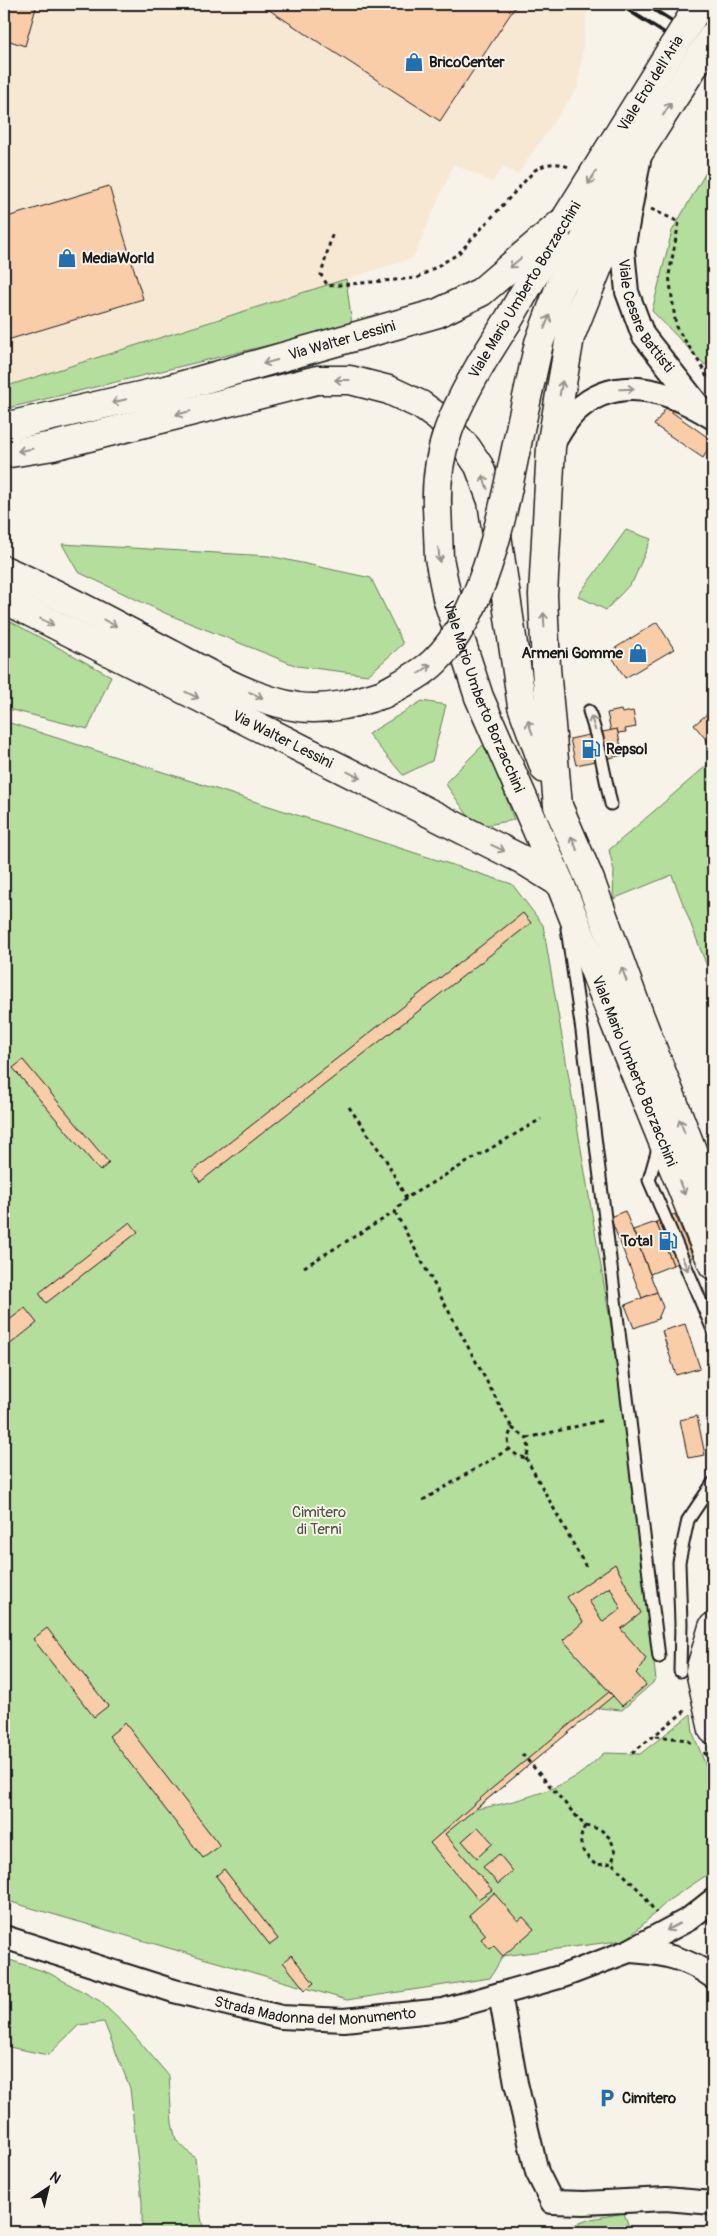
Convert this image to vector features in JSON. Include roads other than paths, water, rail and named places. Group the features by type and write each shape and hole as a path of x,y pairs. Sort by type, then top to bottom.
{"main road":[{"name":"Viale Eroi dell'Aria","path":"617,137 700,4"},
{"name":"Viale Eroi dell'Aria","path":"641,151 713,36"},
{"name":"Viale Mario Umberto Borzacchini","path":"617,137 596,236 570,337 551,447 543,595 546,668 558,806 590,880 642,1023 713,1204"},
{"name":"Viale Mario Umberto Borzacchini","path":"641,151 596,236 509,320 465,391 451,420 436,480 439,558 447,598 479,697 560,883 713,1265"},
{"name":"Via Walter Lessini","path":"4,570 36,584 204,672 265,699 300,707 334,707 356,703 383,694 416,676 434,662 448,647 467,619 495,543 539,343 561,284 596,236"},
{"name":"Via Walter Lessini","path":"4,427 166,390 438,313 596,236"},
{"name":"Via Walter Lessini","path":"4,454 53,446 317,380 350,380 389,390 421,405 439,418 467,448 479,466 492,501 522,706 558,806"},
{"name":"Via Walter Lessini","path":"4,599 523,860 560,883"},
{"path":"703,1741 700,1671 713,1628"}],"street":[{"name":"Viale Cesare Battisti","path":"596,236 627,292 643,335 708,415"},
{"name":"Viale Cesare Battisti","path":"551,447 576,410 596,398 617,390 643,388 668,394 708,415"},
{"name":"Strada Madonna del Monumento","path":"4,1937 174,1991 281,2017 344,2020 443,2010 563,1976 629,1951 689,1919 713,1900"},
{"name":"Strada Madonna del Monumento","path":"629,1951 660,1952 687,1960 713,1977"},
{"path":"500,1994 516,2083 537,2172 552,2202 584,2203 666,2199 713,2203"}],"lane":[{"path":"589,711 597,738 611,804"},
{"path":"560,883 582,1032 659,1657"},
{"path":"661,1136 650,1180 709,1309 713,1330"},
{"path":"680,1672 679,1562 688,1520 713,1483"}],"railway":[{"path":"619,4 713,64"},
{"path":"645,4 713,47"}],"place":[{"name":"BricoCenter","path":"414,62"},
{"name":"MediaWorld","path":"67,258"},
{"name":"Armeni Gomme","path":"638,653"},
{"name":"Repsol","path":"591,749"},
{"name":"Total","path":"668,1241"},
{"name":"Cimitero","path":"607,2098"}],"park label":[{"name":"Cimitero di Terni","path":"319,1520"}]}
